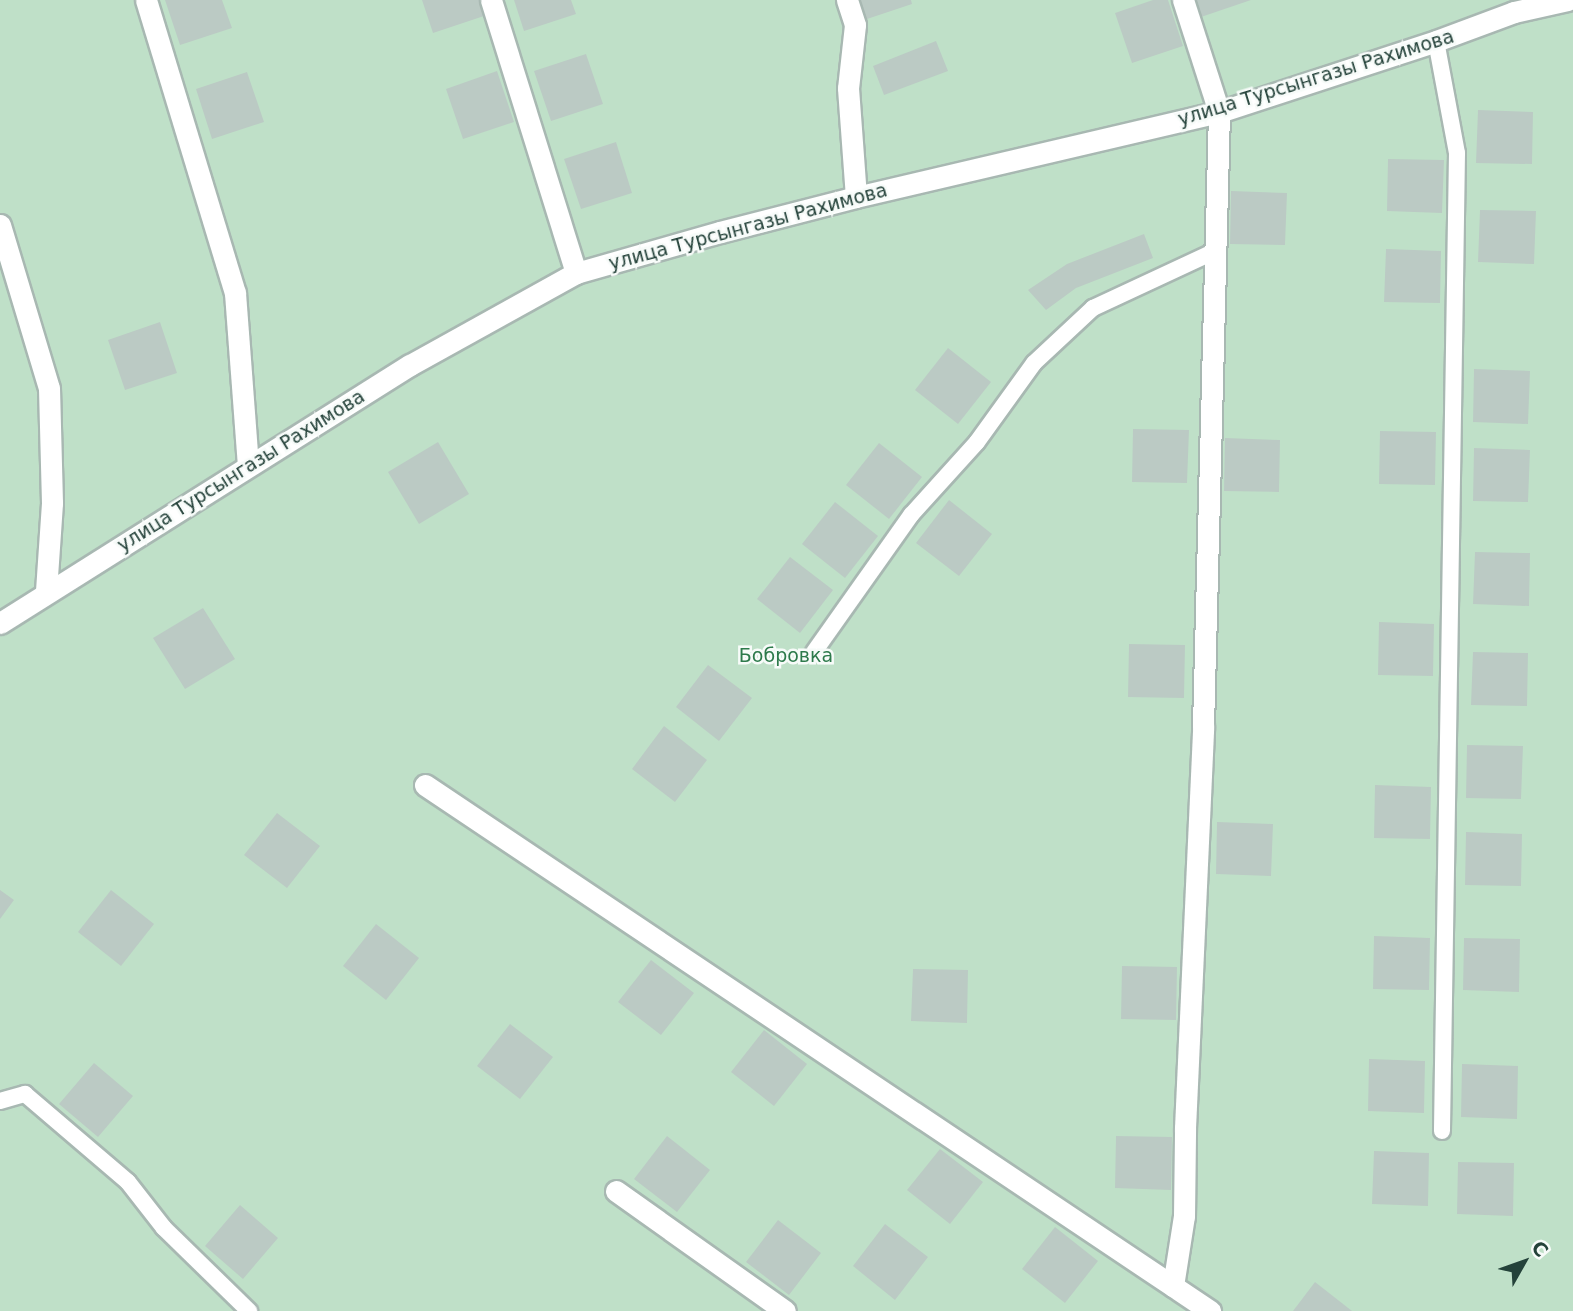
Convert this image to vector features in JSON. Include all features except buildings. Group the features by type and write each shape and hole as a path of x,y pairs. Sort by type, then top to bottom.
{"street":[{"path":"146,0 235,293 248,466"},
{"path":"491,0 576,273"},
{"path":"847,0 855,25 848,88 856,197"},
{"path":"1173,1286 1184,1216 1185,1128 1203,727 1219,112 1183,0"},
{"name":"улица Турсынгазы Рахимова","path":"0,623 410,365 576,273 856,197 1219,112 1436,41 1513,6 1567,0"},
{"path":"0,225 49,388 52,503 46,592"},
{"path":"425,785 1210,1311"},
{"path":"616,1191 785,1311"}],"lane":[{"path":"1436,41 1457,153 1442,1131"},
{"path":"814,652 911,515 977,442 1034,363 1093,308 1215,251"},
{"path":"0,1101 25,1094 128,1182 164,1228 249,1311"}],"green space":[{"name":"Бобровка","path":"0,0 1573,0 1573,1311 0,1311"}]}
